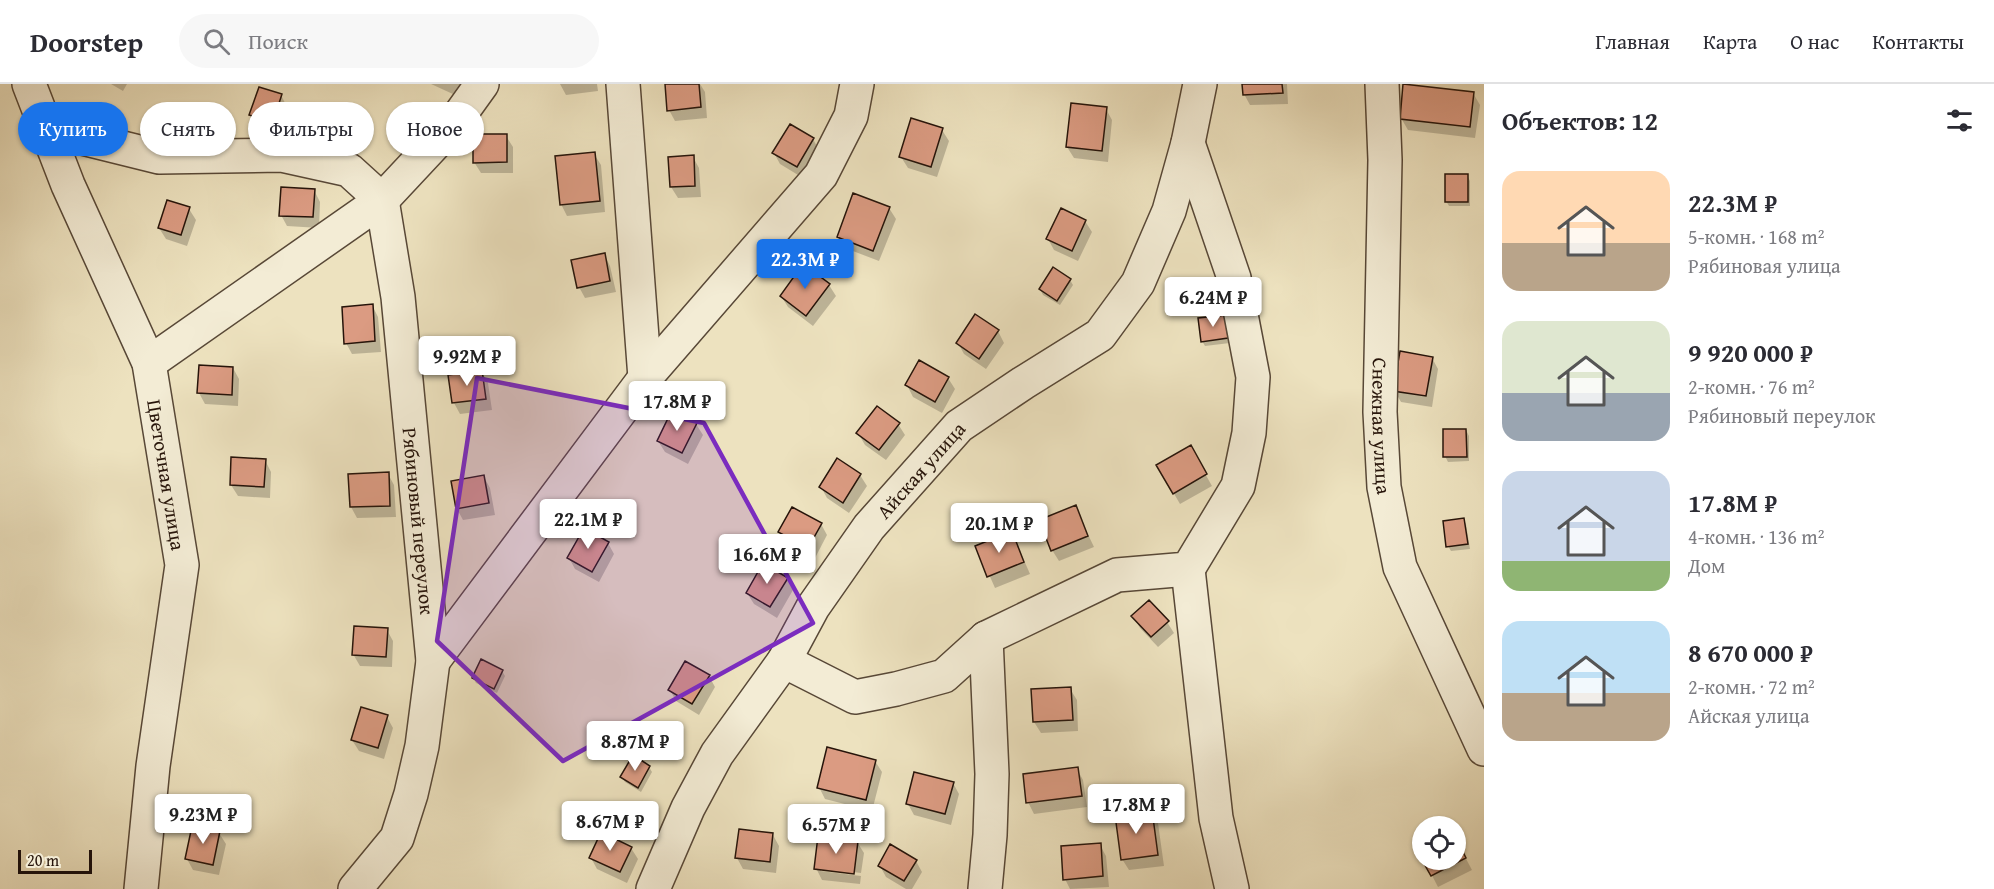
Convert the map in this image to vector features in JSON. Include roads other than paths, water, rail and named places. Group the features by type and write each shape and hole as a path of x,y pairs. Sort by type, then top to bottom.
{"street":[{"name":"Цветочная улица","path":"29,84 36,102"},
{"path":"149,363 382,200 454,123 482,84"},
{"path":"623,84 645,378"},
{"path":"433,661 645,378 821,175 851,116 857,84"},
{"name":"Айская улица","path":"653,889 688,808 717,754 784,661 813,608 869,527 959,426 1100,335 1138,283 1169,211 1188,143 1200,84"},
{"name":"Снежная улица","path":"1382,84 1385,160 1380,412 1384,487 1400,567 1484,749"},
{"path":"1188,143 1234,278 1252,377 1249,433 1238,486 1188,568 1216,818 1232,889"},
{"path":"128,149 159,157 281,155 292,157 350,170 382,200"},
{"name":"Цветочная улица","path":"57,156 149,363 182,565 153,766 141,889"},
{"name":"Рябиновый переулок","path":"355,889 397,838 411,794 422,746 433,661 398,297 382,200"},
{"path":"784,661 855,697 896,689 944,676 986,638 1117,575 1188,568"},
{"path":"985,889 992,774 986,638"}]}
